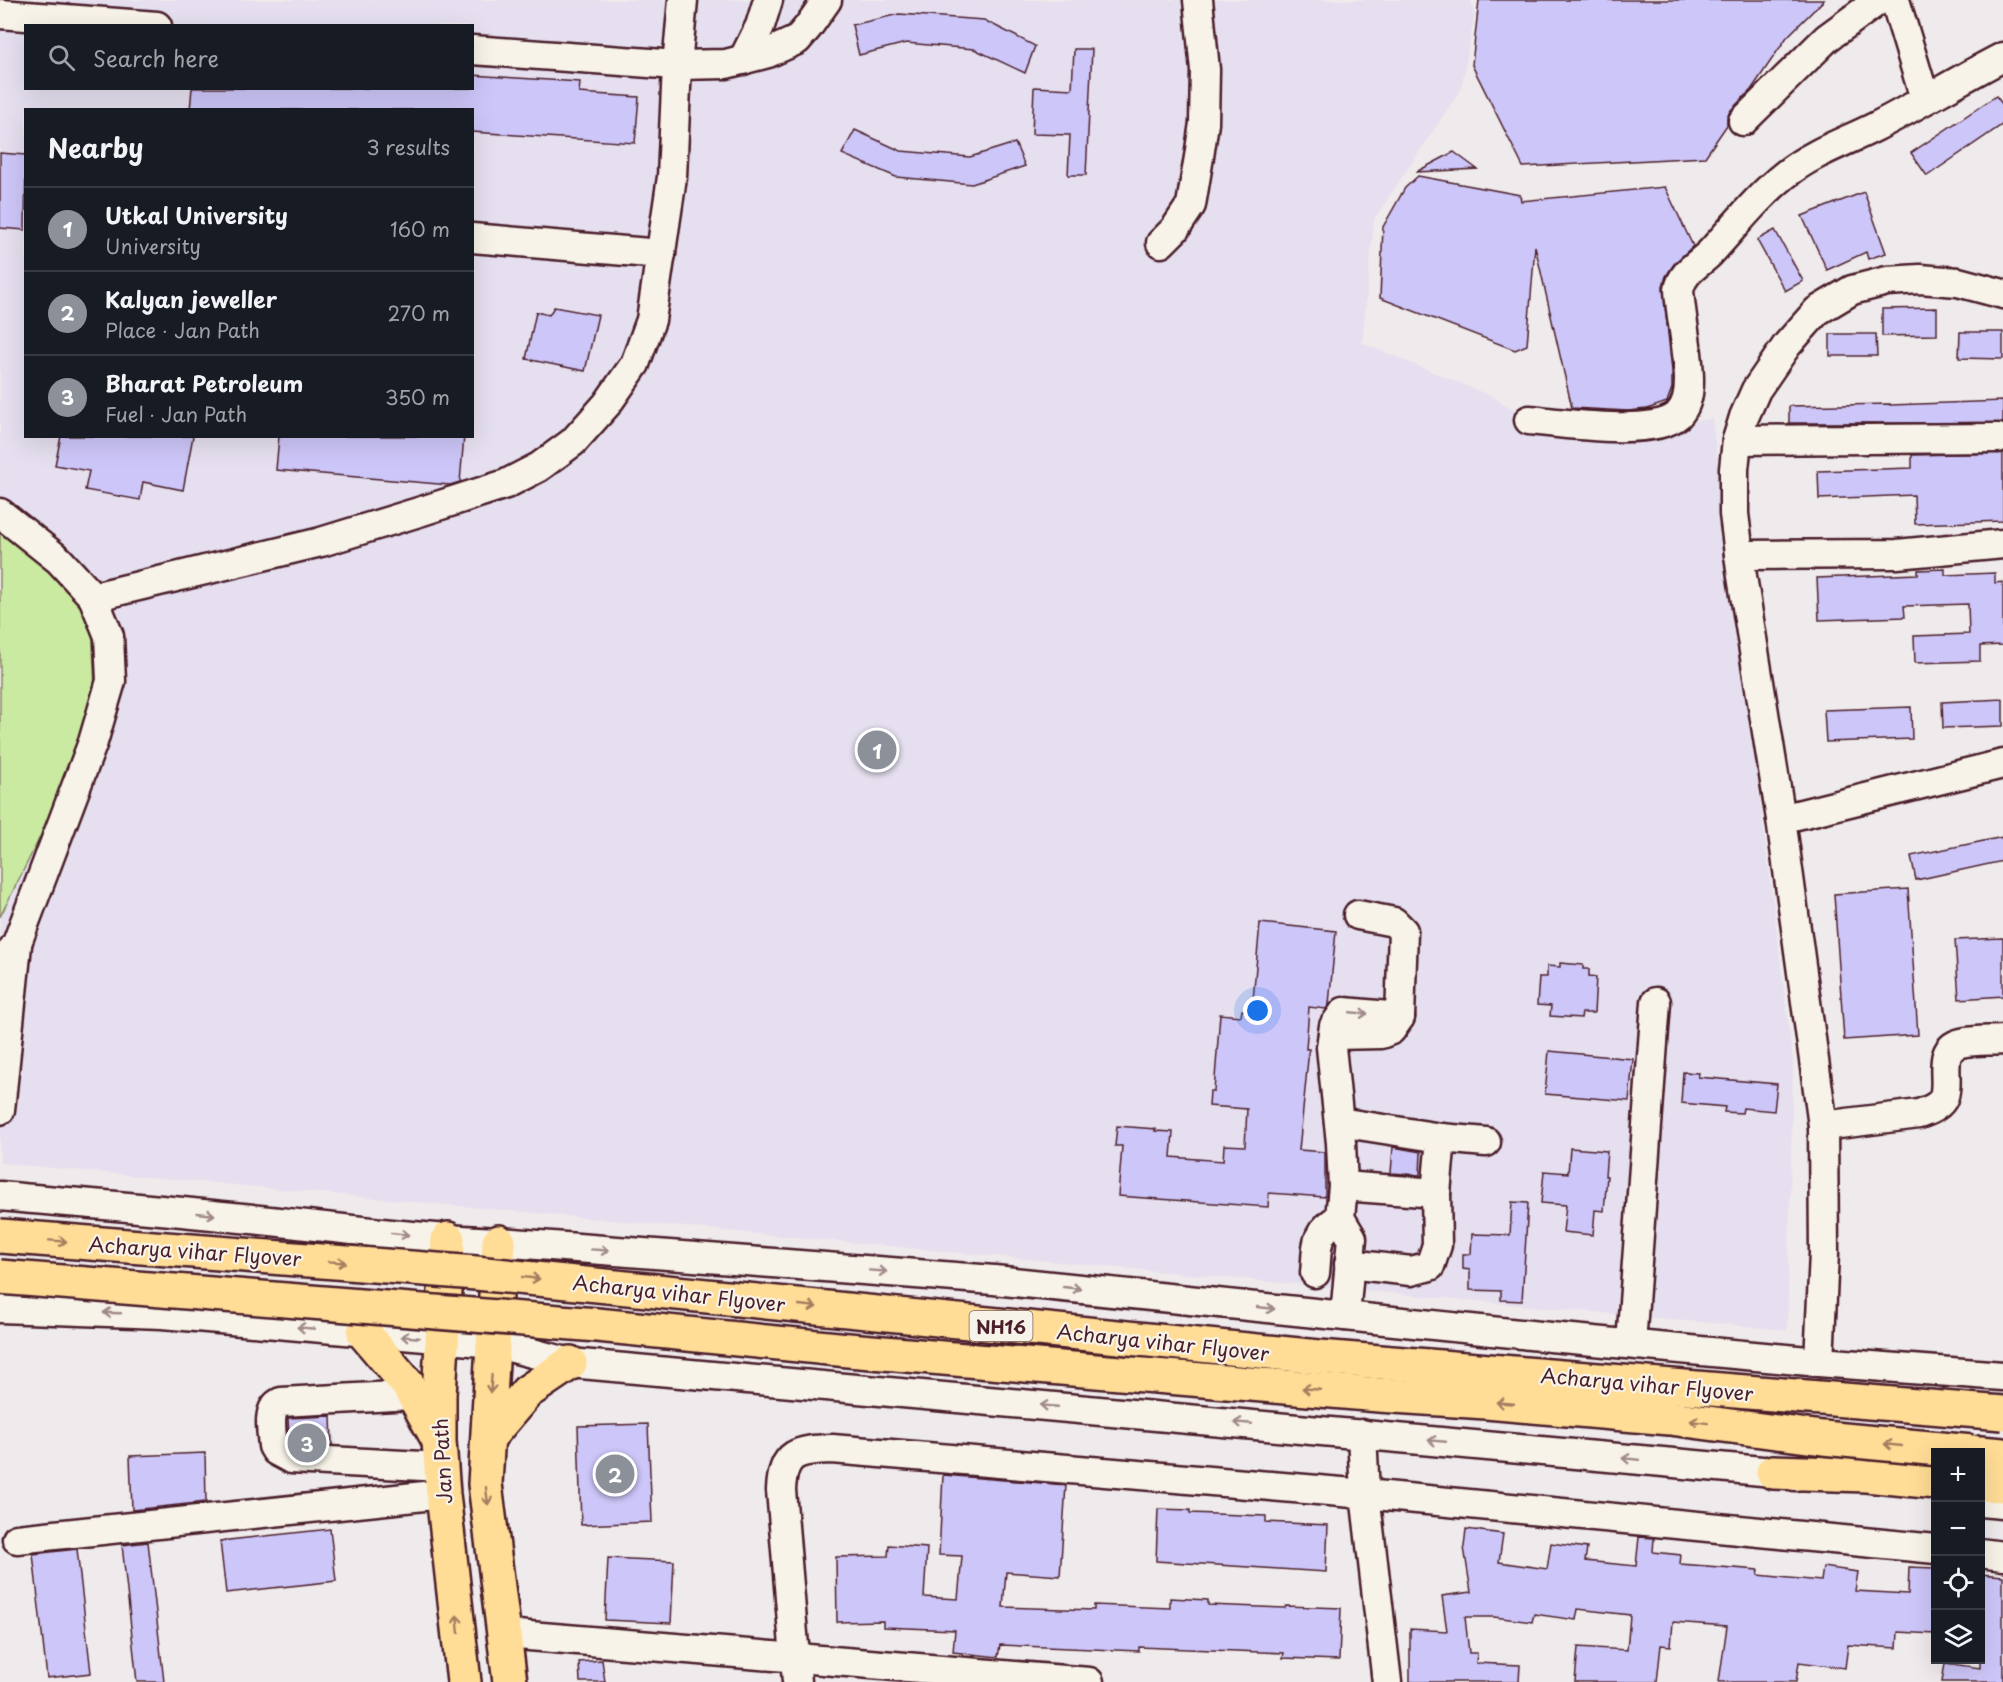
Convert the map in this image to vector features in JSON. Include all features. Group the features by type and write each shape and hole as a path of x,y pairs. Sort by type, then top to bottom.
{"main road":[{"name":"Acharya vihar Flyover","path":"0,1236 476,1273 1319,1357 2003,1413"},
{"name":"Jan Path","path":"448,1239 444,1340 439,1395 441,1467 464,1682"},
{"path":"499,1242 485,1484 510,1682"},
{"name":"Acharya vihar Flyover","path":"0,1277 1670,1418 1931,1453"},
{"path":"364,1333 408,1385 441,1467"},
{"path":"488,1438 527,1392 570,1363"},
{"name":"Acharya vihar Flyover","path":"1985,1462 2003,1485"},
{"path":"1773,1472 1866,1475 1931,1482"}],"street":[{"path":"93,597 321,542 506,484 538,467 573,442 607,404 635,364 651,320 672,177 677,65 683,0"},
{"path":"743,60 760,26 768,0"},
{"path":"474,50 677,65 726,64 777,50 797,40 827,0"},
{"path":"1161,243 1175,229 1191,205 1199,157 1204,123 1205,70 1198,0"},
{"path":"1743,120 1827,38 1891,4 1925,99"},
{"path":"0,14 131,24"},
{"path":"1529,420 1637,427 1664,423 1676,417 1682,411 1687,399 1689,382 1679,301 1681,281 1788,172 1815,155 1875,127 2003,57"},
{"path":"474,238 661,254"},
{"path":"1819,1362 1824,1253 1823,1126 1781,819 1739,555 1734,514 1734,469 1737,440 1756,390 1787,345 1817,311 1852,290 1887,282 1920,279 1958,282 2003,294"},
{"path":"1737,440 1998,438"},
{"path":"0,513 58,560 93,597 109,636 111,681 93,742 17,943 0,969"},
{"path":"1739,555 1897,554 2003,544"},
{"path":"1781,819 2003,764"},
{"path":"1344,1316 1352,1238 1341,1218 1343,1186 1331,1047 1333,1035 1381,1034 1391,1030 1400,1017 1402,931 1394,922 1358,915"},
{"path":"0,1110 17,943"},
{"path":"1631,1344 1656,1002"},
{"path":"1823,1126 1927,1112 1944,1098 1947,1054 1953,1047 1961,1043 2003,1040"},
{"path":"1339,1122 1440,1138 1486,1142"},
{"path":"1349,1264 1412,1270 1430,1266 1437,1245 1436,1193 1440,1138"},
{"path":"1343,1186 1436,1193"},
{"path":"0,1196 148,1208 448,1239 982,1279 1819,1362 2003,1376"},
{"path":"1315,1273 1318,1240 1322,1230 1341,1218"},
{"path":"0,1308 162,1314 494,1343 570,1363 1773,1472 1931,1498"},
{"path":"413,1395 281,1402 272,1410 273,1446 276,1451 291,1459 441,1467"},
{"path":"1362,1434 1365,1494 1387,1682"},
{"path":"795,1671 782,1516 782,1472 790,1459 806,1449 832,1449 1365,1494 1931,1549"},
{"path":"17,1539 441,1467"},
{"path":"1985,1502 2003,1504"},
{"path":"1985,1554 2003,1556"},
{"path":"505,1634 795,1671 1089,1682"}],"shaded area":[{"path":"0,0 1471,0 1474,17 1461,89 1374,219 1362,343 1493,397 1559,437 1712,419 1793,1062 1787,1330 0,1163"}],"green space":[{"path":"0,529 91,600 95,692 66,785 0,917"}],"building":[{"path":"1479,0 1824,0 1787,37 1751,90 1731,110 1727,116 1727,125 1705,157 1523,167 1472,65"},
{"path":"899,14 984,20 1035,46 1025,73 974,49 906,43 859,55 852,25"},
{"path":"1074,49 1092,49 1086,175 1068,175 1070,135 1032,134 1034,87 1072,89"},
{"path":"474,75 580,82 579,93 639,97 635,143 474,132 474,108 190,108 192,90 474,90"},
{"path":"1996,96 2003,105 2003,124 1927,176 1911,153"},
{"path":"855,130 901,151 970,157 1015,143 1025,166 972,184 896,177 842,154"},
{"path":"1454,152 1477,169 1416,172"},
{"path":"0,153 24,155 24,230 0,228"},
{"path":"1418,176 1520,195 1521,201 1665,187 1693,246 1674,264 1663,286 1672,371 1672,388 1667,402 1647,409 1628,411 1572,408 1535,246 1527,345 1515,350 1380,298 1383,227 1405,188"},
{"path":"1864,192 1886,253 1868,259 1866,252 1827,270 1802,216"},
{"path":"1775,230 1803,281 1785,291 1757,240"},
{"path":"554,307 598,315 585,371 526,359 536,312 549,315"},
{"path":"1937,308 1937,335 1882,336 1882,309"},
{"path":"1960,332 2003,332 2003,359 1959,358"},
{"path":"1830,334 1876,334 1877,356 1830,356"},
{"path":"2003,401 2003,423 1789,423 1789,406"},
{"path":"61,438 193,438 183,490 143,482 140,500 85,490 89,471 55,465"},
{"path":"279,438 464,438 460,482 450,485 276,470"},
{"path":"2003,453 2003,521 1915,524 1914,495 1819,499 1818,471 1912,468 1912,455"},
{"path":"1945,569 1945,575 1995,573 1995,583 2003,582 2003,645 1980,646 1980,661 1915,663 1914,636 1969,634 1968,604 1904,606 1905,617 1819,620 1817,578 1918,574 1918,570"},
{"path":"2003,699 2003,726 1943,728 1942,702"},
{"path":"1911,707 1912,739 1826,742 1824,710"},
{"path":"2003,837 2003,861 1916,880 1911,856"},
{"path":"1908,889 1918,1035 1844,1040 1834,894"},
{"path":"1260,923 1336,931 1329,1004 1326,1009 1309,1007 1306,1049 1309,1049 1299,1150 1325,1152 1325,1197 1269,1193 1268,1207 1118,1196 1122,1146 1115,1146 1117,1126 1173,1132 1171,1157 1223,1161 1224,1145 1245,1146 1247,1109 1209,1106 1210,1091 1214,1091 1220,1014 1241,1016 1242,1010 1252,1011"},
{"path":"2003,938 2003,996 1959,999 1955,940"},
{"path":"1560,963 1583,965 1583,969 1589,969 1589,976 1596,977 1594,1013 1582,1013 1581,1018 1550,1016 1551,1006 1537,1005 1539,977 1547,977 1547,966 1560,967"},
{"path":"1549,1051 1633,1059 1629,1101 1545,1094"},
{"path":"1683,1072 1699,1073 1698,1077 1777,1084 1774,1111 1743,1108 1742,1113 1724,1112 1725,1107 1681,1103"},
{"path":"1393,1147 1421,1152 1420,1175 1391,1173"},
{"path":"1570,1148 1607,1151 1604,1211 1595,1210 1593,1235 1563,1232 1566,1205 1541,1203 1544,1171 1568,1173"},
{"path":"1512,1202 1528,1203 1522,1301 1501,1300 1501,1291 1470,1290 1470,1270 1463,1269 1463,1254 1471,1254 1472,1234 1510,1235"},
{"path":"331,1416 332,1445 296,1443 289,1439 288,1418"},
{"path":"648,1424 652,1522 581,1525 578,1426"},
{"path":"205,1453 206,1502 132,1510 130,1456"},
{"path":"943,1475 1066,1485 1060,1576 1006,1572 1003,1607 1094,1610 1094,1605 1170,1608 1170,1598 1208,1600 1208,1605 1341,1608 1339,1660 1283,1658 1284,1653 1139,1647 1139,1651 1000,1645 998,1657 953,1652 955,1630 883,1627 883,1621 837,1622 836,1557 888,1556 889,1545 927,1548 924,1597 958,1599 962,1556 939,1555"},
{"path":"1158,1509 1190,1510 1190,1513 1266,1516 1266,1522 1328,1525 1326,1572 1156,1561"},
{"path":"330,1529 336,1581 226,1593 220,1541"},
{"path":"1466,1529 1503,1534 1499,1562 1547,1569 1551,1543 1587,1548 1585,1561 1636,1566 1639,1537 1654,1538 1653,1552 1681,1555 1680,1564 1759,1570 1758,1575 1821,1581 1823,1567 1858,1572 1855,1591 1908,1594 1909,1567 1931,1568 1931,1634 1898,1632 1897,1648 1848,1645 1845,1668 1799,1662 1796,1682 1719,1682 1727,1626 1673,1622 1671,1646 1661,1645 1657,1682 1575,1682 1578,1647 1627,1650 1630,1615 1578,1609 1576,1620 1534,1614 1532,1622 1494,1617 1465,1617 1469,1653 1477,1653 1476,1663 1520,1665 1519,1682 1410,1682 1410,1629 1447,1631 1442,1596 1471,1592 1464,1547"},
{"path":"148,1542 164,1682 137,1682 122,1545"},
{"path":"77,1549 91,1673 47,1678 33,1554"},
{"path":"608,1558 674,1561 671,1623 605,1620"},
{"path":"1985,1574 2003,1576 2003,1682 1942,1682 1945,1664 1980,1668 1980,1664 1985,1664"},
{"path":"602,1660 605,1682 580,1682 579,1662"}],"place":[{"name":"Utkal University","path":"877,750"},
{"name":"Bharat Petroleum","path":"307,1443"},
{"name":"Kalyan jeweller","path":"615,1474"}]}
